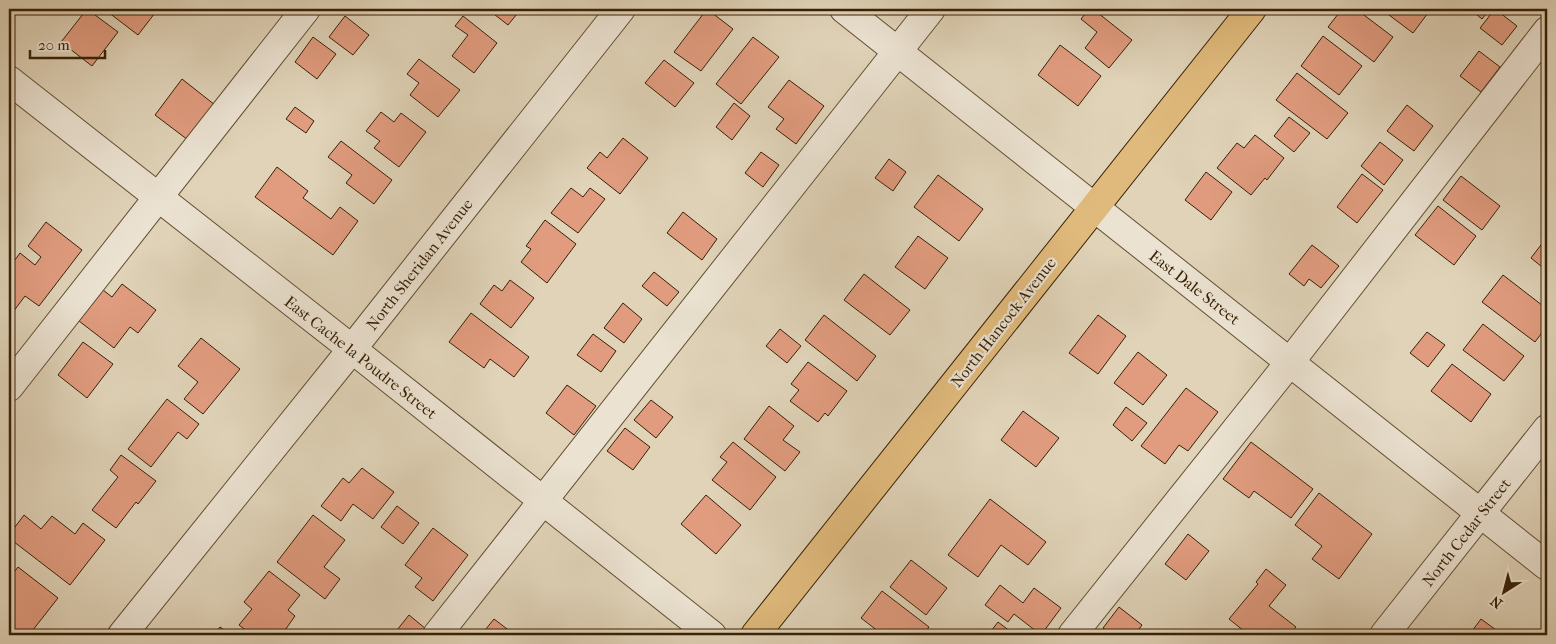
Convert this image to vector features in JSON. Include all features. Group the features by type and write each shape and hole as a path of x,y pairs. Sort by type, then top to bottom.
{"main road":[{"name":"North Hancock Avenue","path":"755,635 1252,9"}],"street":[{"path":"9,386 306,9"},
{"name":"North Sheridan Avenue","path":"122,635 352,349 621,9"},
{"name":"East Dale Street","path":"844,9 1547,566"},
{"path":"437,635 931,9"},
{"path":"1072,635 1290,362 1547,30"},
{"name":"East Cache la Poudre Street","path":"9,80 712,635"},
{"name":"North Cedar Street","path":"1384,635 1547,428"}],"building":[{"path":"87,9 118,32 92,66 61,42"},
{"path":"104,9 158,9 138,35"},
{"path":"384,9 397,9 392,15"},
{"path":"491,9 521,9 508,25 490,11"},
{"path":"707,9 733,29 701,71 674,52"},
{"path":"1089,9 1093,9 1132,40 1109,68 1085,48 1097,32 1081,19"},
{"path":"1342,9 1356,9 1393,37 1374,62 1328,27"},
{"path":"1381,9 1431,9 1413,33"},
{"path":"1472,9 1490,9 1482,19"},
{"path":"1495,9 1517,26 1502,45 1480,28"},
{"path":"345,16 369,35 353,55 329,37"},
{"path":"463,16 497,43 474,73 452,56 468,35 455,26"},
{"path":"1323,36 1362,66 1339,95 1301,66"},
{"path":"313,37 336,54 317,79 295,62"},
{"path":"753,37 779,57 741,104 716,84"},
{"path":"1060,45 1101,76 1078,106 1038,75"},
{"path":"1479,51 1500,67 1481,92 1460,76"},
{"path":"419,59 460,90 438,117 410,95 419,83 407,74"},
{"path":"664,60 694,83 675,107 645,83"},
{"path":"1297,73 1348,113 1327,139 1276,100"},
{"path":"182,79 215,105 188,140 155,115"},
{"path":"789,80 824,106 796,144 776,129 784,119 768,107"},
{"path":"734,103 750,116 732,140 716,127"},
{"path":"1407,105 1433,126 1414,151 1387,131"},
{"path":"295,107 314,121 306,133 286,119"},
{"path":"381,112 394,122 401,113 426,132 399,167 374,148 380,141 366,131"},
{"path":"1289,117 1310,133 1294,152 1274,136"},
{"path":"1255,135 1284,158 1267,180 1265,178 1251,195 1217,168 1237,143 1244,148"},
{"path":"623,138 648,158 620,194 587,168 600,152 607,158"},
{"path":"341,141 392,180 374,204 346,183 352,175 328,157"},
{"path":"1380,142 1403,160 1384,185 1361,166"},
{"path":"761,152 779,165 763,187 745,173"},
{"path":"889,159 906,172 893,191 875,178"},
{"path":"277,167 308,191 303,198 331,219 340,207 358,221 333,255 255,197"},
{"path":"1206,172 1232,192 1211,220 1185,200"},
{"path":"1362,174 1383,190 1357,223 1337,207"},
{"path":"938,175 983,209 959,241 914,207"},
{"path":"1461,176 1500,206 1482,230 1443,200"},
{"path":"571,188 583,197 590,188 605,199 578,233 551,213"},
{"path":"1438,206 1476,236 1454,265 1415,235"},
{"path":"683,212 717,239 702,260 667,233"},
{"path":"545,220 576,244 547,283 521,262 531,249 526,246"},
{"path":"46,222 82,250 39,306 25,296 13,312 9,309 9,268 20,253 35,265 41,257 28,246"},
{"path":"918,236 948,258 925,289 895,267"},
{"path":"1547,237 1547,271 1531,258"},
{"path":"1312,245 1339,266 1321,288 1309,279 1304,286 1289,274"},
{"path":"654,272 679,292 667,306 642,286"},
{"path":"864,274 910,310 890,335 844,300"},
{"path":"1503,275 1547,309 1547,326 1535,342 1482,302"},
{"path":"510,280 534,298 511,328 480,304 494,285 502,291"},
{"path":"122,284 156,310 138,333 130,327 114,348 79,321 103,290 112,297"},
{"path":"623,303 642,319 624,343 604,328"},
{"path":"471,313 529,357 514,377 490,359 484,368 449,342"},
{"path":"824,315 876,356 857,381 805,340"},
{"path":"1098,315 1126,336 1098,374 1069,353"},
{"path":"1483,324 1524,356 1504,381 1463,350"},
{"path":"780,329 801,346 787,363 766,346"},
{"path":"1427,332 1445,345 1428,367 1410,353"},
{"path":"593,334 616,351 601,372 577,355"},
{"path":"201,338 240,369 203,414 184,399 198,382 178,366"},
{"path":"83,342 113,364 87,398 58,375"},
{"path":"1138,352 1167,375 1143,405 1114,383"},
{"path":"808,362 847,391 828,416 825,413 818,422 790,401 799,390 791,384"},
{"path":"1452,364 1491,394 1471,422 1431,391"},
{"path":"567,385 596,406 574,435 546,413"},
{"path":"1186,388 1218,412 1188,451 1179,445 1165,464 1141,446"},
{"path":"167,399 199,424 187,439 178,432 151,467 128,449"},
{"path":"651,400 673,417 656,438 634,420"},
{"path":"769,406 794,426 783,440 800,452 785,471 744,439"},
{"path":"1126,407 1147,423 1132,441 1113,425"},
{"path":"1023,411 1059,438 1036,467 1001,440"},
{"path":"625,428 650,447 633,470 607,451"},
{"path":"733,442 776,477 750,510 712,480 727,462 720,457"},
{"path":"1251,442 1313,489 1291,518 1254,491 1249,498 1223,479"},
{"path":"121,455 156,481 138,504 136,502 116,528 92,510 118,477 110,470"},
{"path":"362,468 394,492 373,519 353,504 341,521 321,506 343,478 349,483"},
{"path":"1319,493 1372,534 1339,579 1312,559 1322,546 1295,525"},
{"path":"706,495 741,525 716,554 681,524"},
{"path":"990,499 1046,542 1028,565 1001,545 978,577 948,555"},
{"path":"397,506 419,523 403,544 381,527"},
{"path":"24,515 41,529 52,516 75,534 83,523 105,540 70,585 9,538 9,535"},
{"path":"313,515 345,540 324,567 340,579 325,599 277,562"},
{"path":"433,528 468,555 433,601 415,587 422,578 405,565"},
{"path":"1188,534 1209,551 1186,580 1165,564"},
{"path":"911,560 947,588 926,615 890,587"},
{"path":"18,567 58,598 29,635 18,635 9,628 9,606 14,599 9,595 9,579"},
{"path":"1266,569 1286,585 1269,606 1296,627 1289,635 1249,635 1229,619 1258,584 1256,582"},
{"path":"269,571 300,595 288,610 295,616 283,633 286,635 252,635 239,625 252,609 244,602"},
{"path":"1000,585 1023,603 1034,588 1061,608 1041,635 1014,614 1008,622 985,605"},
{"path":"882,591 929,627 923,635 883,635 861,618"},
{"path":"1119,607 1142,625 1135,635 1113,635 1103,628"},
{"path":"409,615 426,629 421,635 393,635"},
{"path":"494,619 515,635 481,635"},
{"path":"1481,619 1503,635 1469,635"},
{"path":"998,622 1015,635 988,635"},
{"path":"220,627 231,635 214,635"}]}
